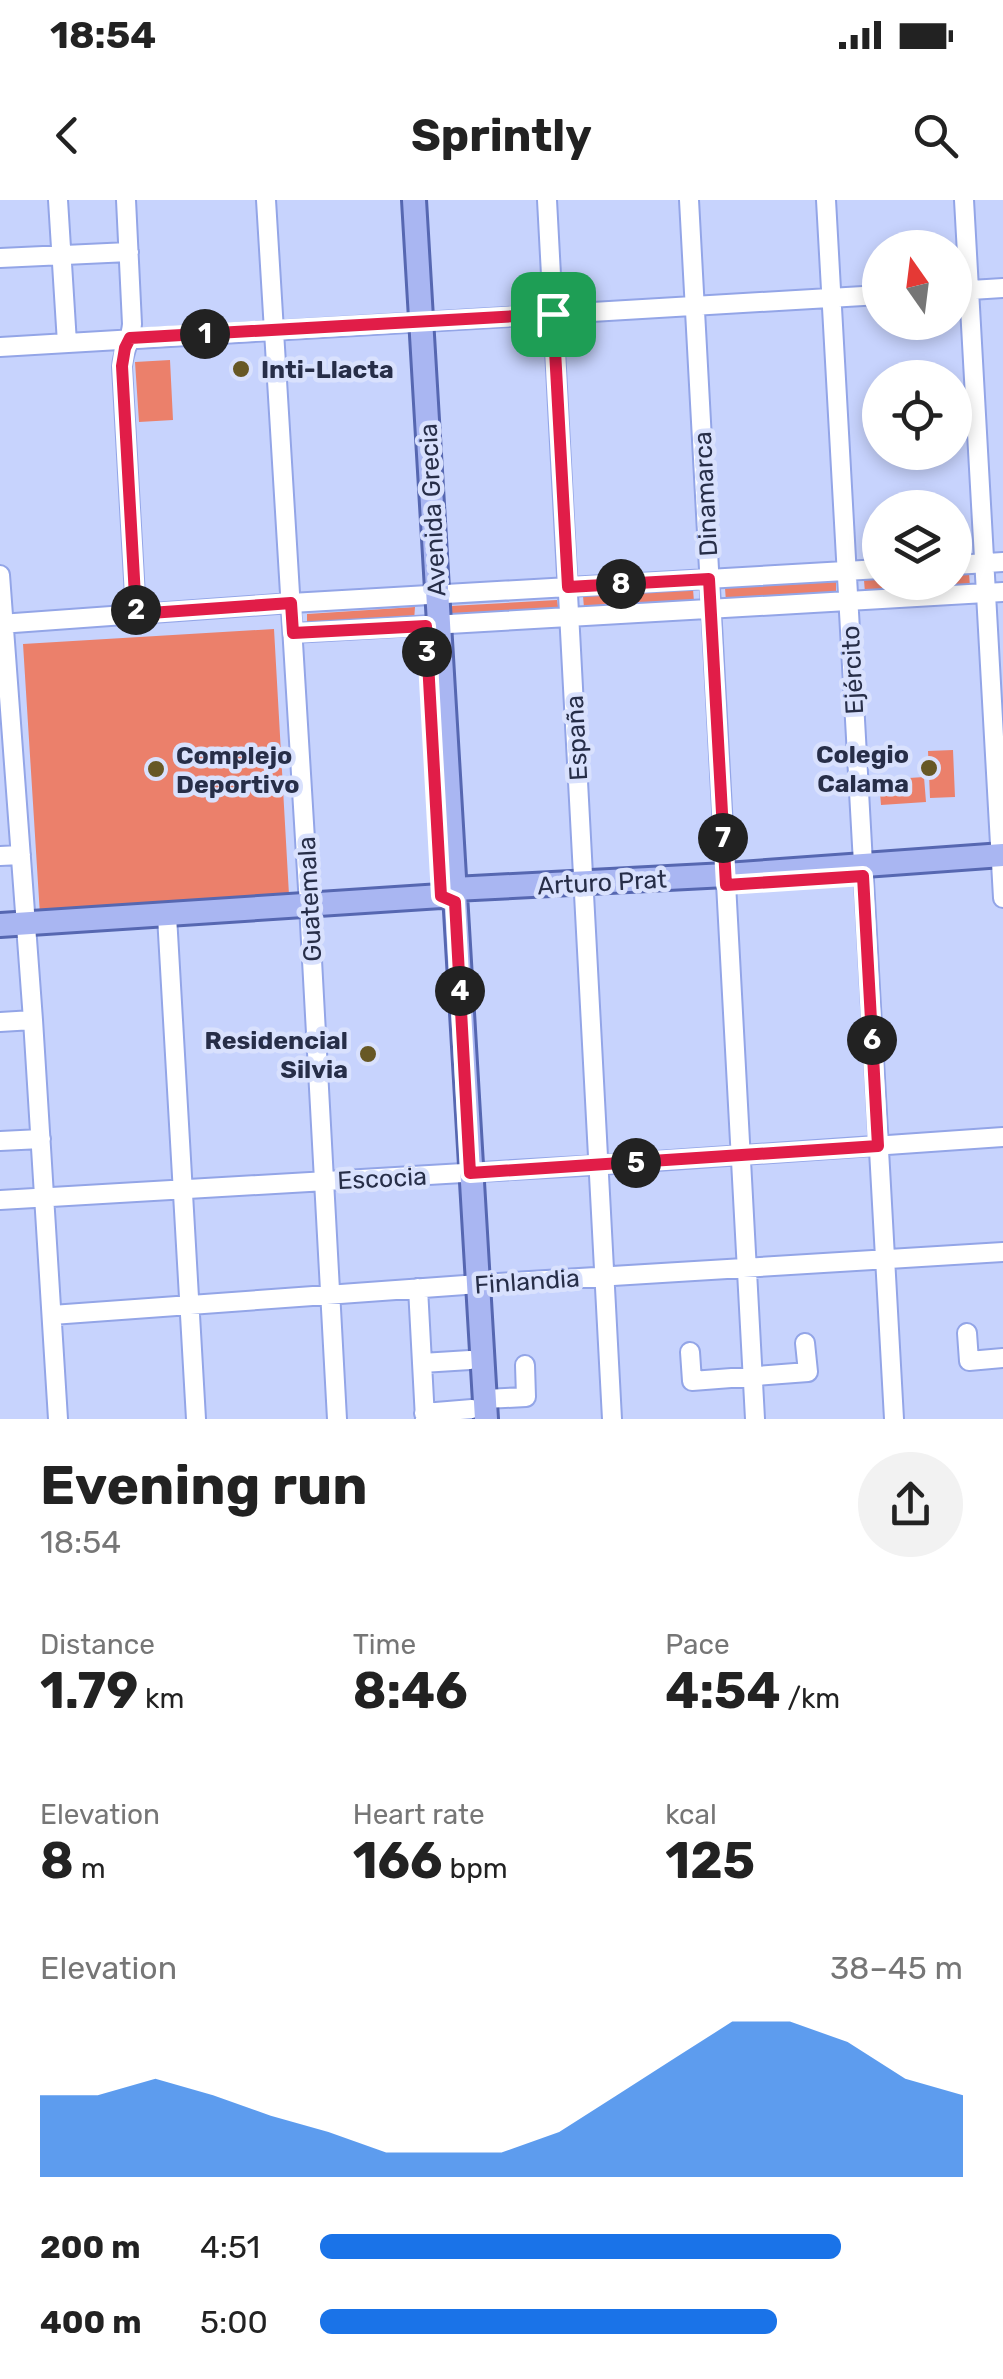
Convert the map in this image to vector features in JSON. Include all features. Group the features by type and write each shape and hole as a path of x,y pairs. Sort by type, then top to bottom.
{"main road":[{"name":"Avenida Grecia","path":"402,200 415,321"},
{"name":"Avenida Grecia","path":"414,200 415,321 479,1412"},
{"name":"Arturo Prat","path":"0,925 1002,862"},
{"name":"Avenida Grecia","path":"471,1285 470,1360 479,1412"}],"street":[{"path":"58,200 67,343"},
{"path":"126,200 132,324 122,366 136,614"},
{"name":"Guatemala","path":"266,200 337,1419"},
{"name":"España","path":"547,200 612,1419"},
{"name":"Dinamarca","path":"688,200 756,1419"},
{"name":"Ejército","path":"826,200 894,1419"},
{"path":"963,230 964,200"},
{"path":"0,258 129,252"},
{"path":"972,290 1003,288"},
{"path":"0,347 862,296"},
{"path":"968,340 994,563 1003,898"},
{"path":"2,624 862,570"},
{"path":"0,575 8,794 21,855 58,1419"},
{"path":"293,633 994,593"},
{"path":"0,856 21,855"},
{"path":"167,916 196,1419"},
{"path":"0,1022 34,1020"},
{"path":"0,1141 41,1138"},
{"name":"Escocia","path":"0,1200 1003,1138"},
{"name":"Finlandia","path":"52,1315 1003,1252"},
{"path":"418,1288 424,1416 479,1412 526,1397 525,1365"},
{"path":"967,1333 969,1361 1003,1358"},
{"path":"690,1352 692,1380 808,1372 805,1343"},
{"path":"422,1363 470,1360"}],"shaded area":[{"path":"170,360 173,420 139,422 135,362"},
{"path":"836,582 836,595 726,602 725,588"},
{"path":"693,589 694,602 584,608 583,596"},
{"path":"557,600 559,612 451,617 450,606"},
{"path":"415,607 414,621 307,625 307,614"},
{"name":"Complejo Deportivo","path":"274,629 289,895 40,915 23,644"},
{"path":"953,750 955,797 930,798 928,751"},
{"path":"924,777 926,802 881,805 879,780"}],"place":[{"name":"Inti-Llacta","path":"241,369"},
{"name":"Colegio Calama","path":"929,768"},
{"name":"Complejo Deportivo","path":"156,769"},
{"name":"Residencial Silvia","path":"368,1054"}],"route":[{"path":"553,314 568,587 709,579 726,885 863,876 878,1146 470,1173 455,902 441,896 426,626 293,633 291,603 136,614 122,366 130,338 553,314"}]}
